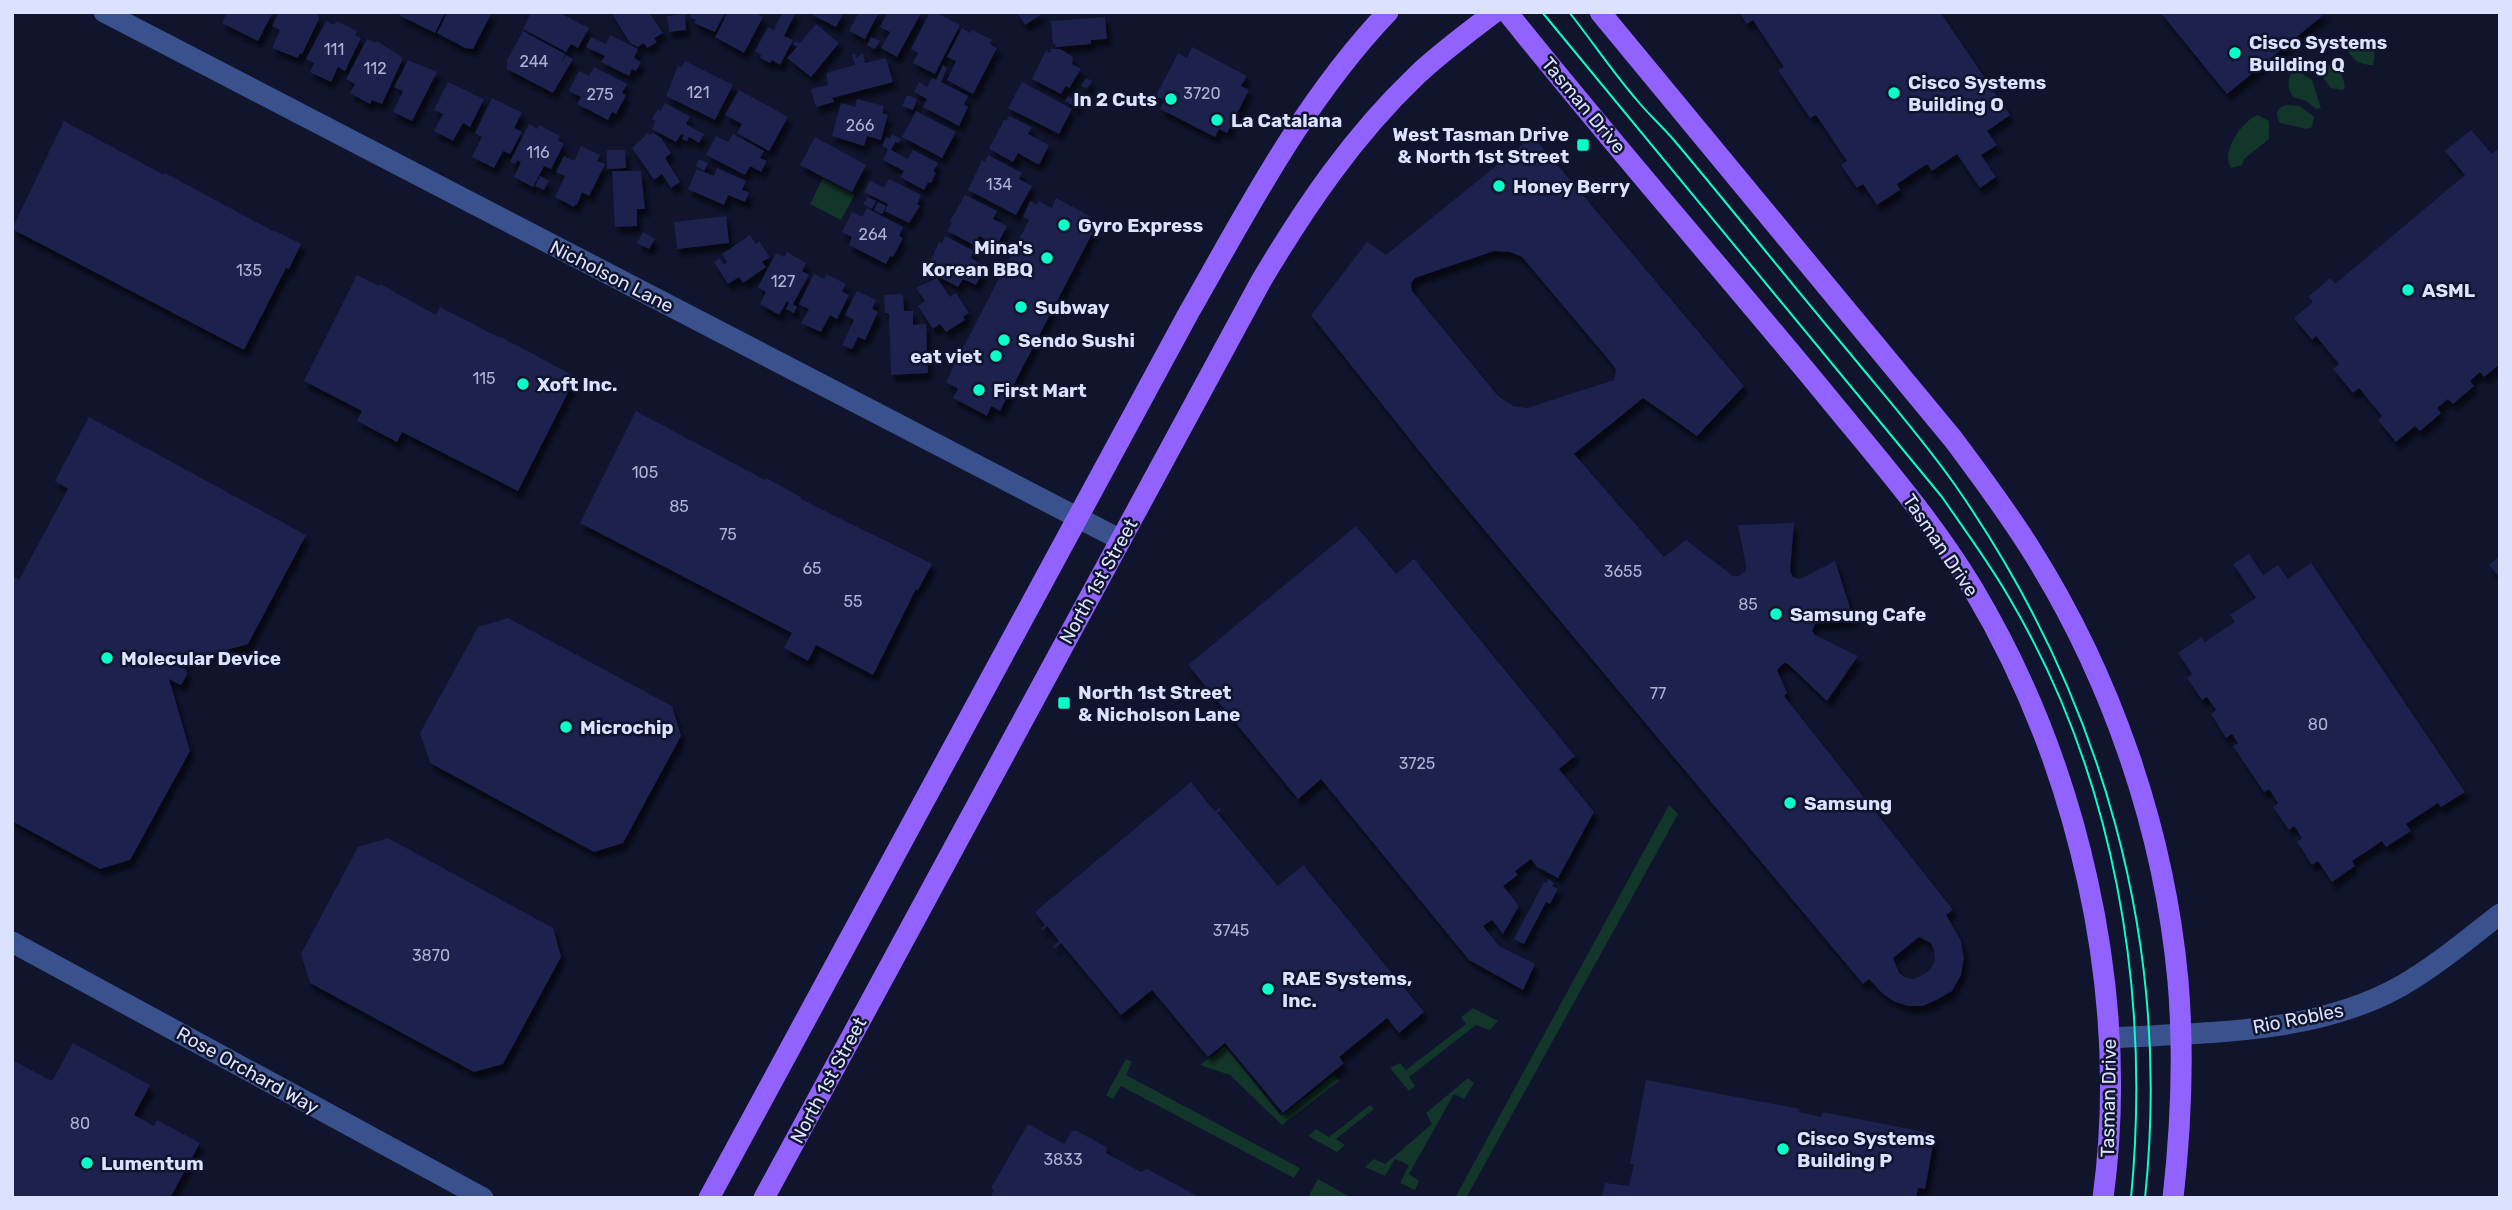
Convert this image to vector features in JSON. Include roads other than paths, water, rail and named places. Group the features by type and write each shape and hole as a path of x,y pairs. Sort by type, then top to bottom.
{"main road":[{"path":"709,1198 1194,303 1300,121 1337,71 1388,12"},
{"name":"North 1st Street","path":"764,1198 1261,281 1313,197 1343,156 1417,75 1495,12"},
{"name":"Tasman Drive","path":"1507,12 1899,484 1972,587 2030,703 2057,775 2074,827 2098,934 2110,1038 2110,1141 2104,1198"},
{"path":"1600,12 1953,439 2008,515 2059,597 2097,673 2124,740 2144,805 2171,926 2178,982 2180,1142 2173,1198"}],"street":[{"name":"Nicholson Lane","path":"104,12 1121,540"},
{"name":"Rio Robles","path":"2110,1038 2284,1023 2341,1011 2399,987 2433,966 2500,914"},
{"name":"Rose Orchard Way","path":"12,942 483,1198"}],"tram line":[{"path":"1542,12 1942,497 2007,594 2044,663 2075,735 2099,810 2117,886 2129,963 2135,1041 2136,1120 2131,1198"},
{"path":"1569,12 1627,88 1695,165 1903,417 1955,485 2006,566 2050,649 2087,736 2115,824 2136,915 2147,1008 2151,1102 2145,1198"}],"place":[{"name":"Cisco Systems Building Q","path":"2235,53"},
{"name":"Cisco Systems Building O","path":"1894,93"},
{"name":"In 2 Cuts","path":"1171,99"},
{"name":"La Catalana","path":"1217,120"},
{"name":"West Tasman Drive & North 1st Street","path":"1583,145"},
{"name":"Honey Berry","path":"1499,186"},
{"name":"Gyro Express","path":"1064,225"},
{"name":"Mina's Korean BBQ","path":"1047,258"},
{"name":"ASML","path":"2408,290"},
{"name":"Subway","path":"1021,307"},
{"name":"Sendo Sushi","path":"1004,340"},
{"name":"eat viet","path":"996,356"},
{"name":"Xoft Inc.","path":"523,384"},
{"name":"First Mart","path":"979,390"},
{"name":"Samsung Cafe","path":"1776,614"},
{"name":"Molecular Device","path":"107,658"},
{"name":"North 1st Street & Nicholson Lane","path":"1064,703"},
{"name":"Microchip","path":"566,727"},
{"name":"Samsung","path":"1790,803"},
{"name":"RAE Systems, Inc.","path":"1268,989"},
{"name":"Cisco Systems Building P","path":"1783,1149"},
{"name":"Lumentum","path":"87,1163"}]}
